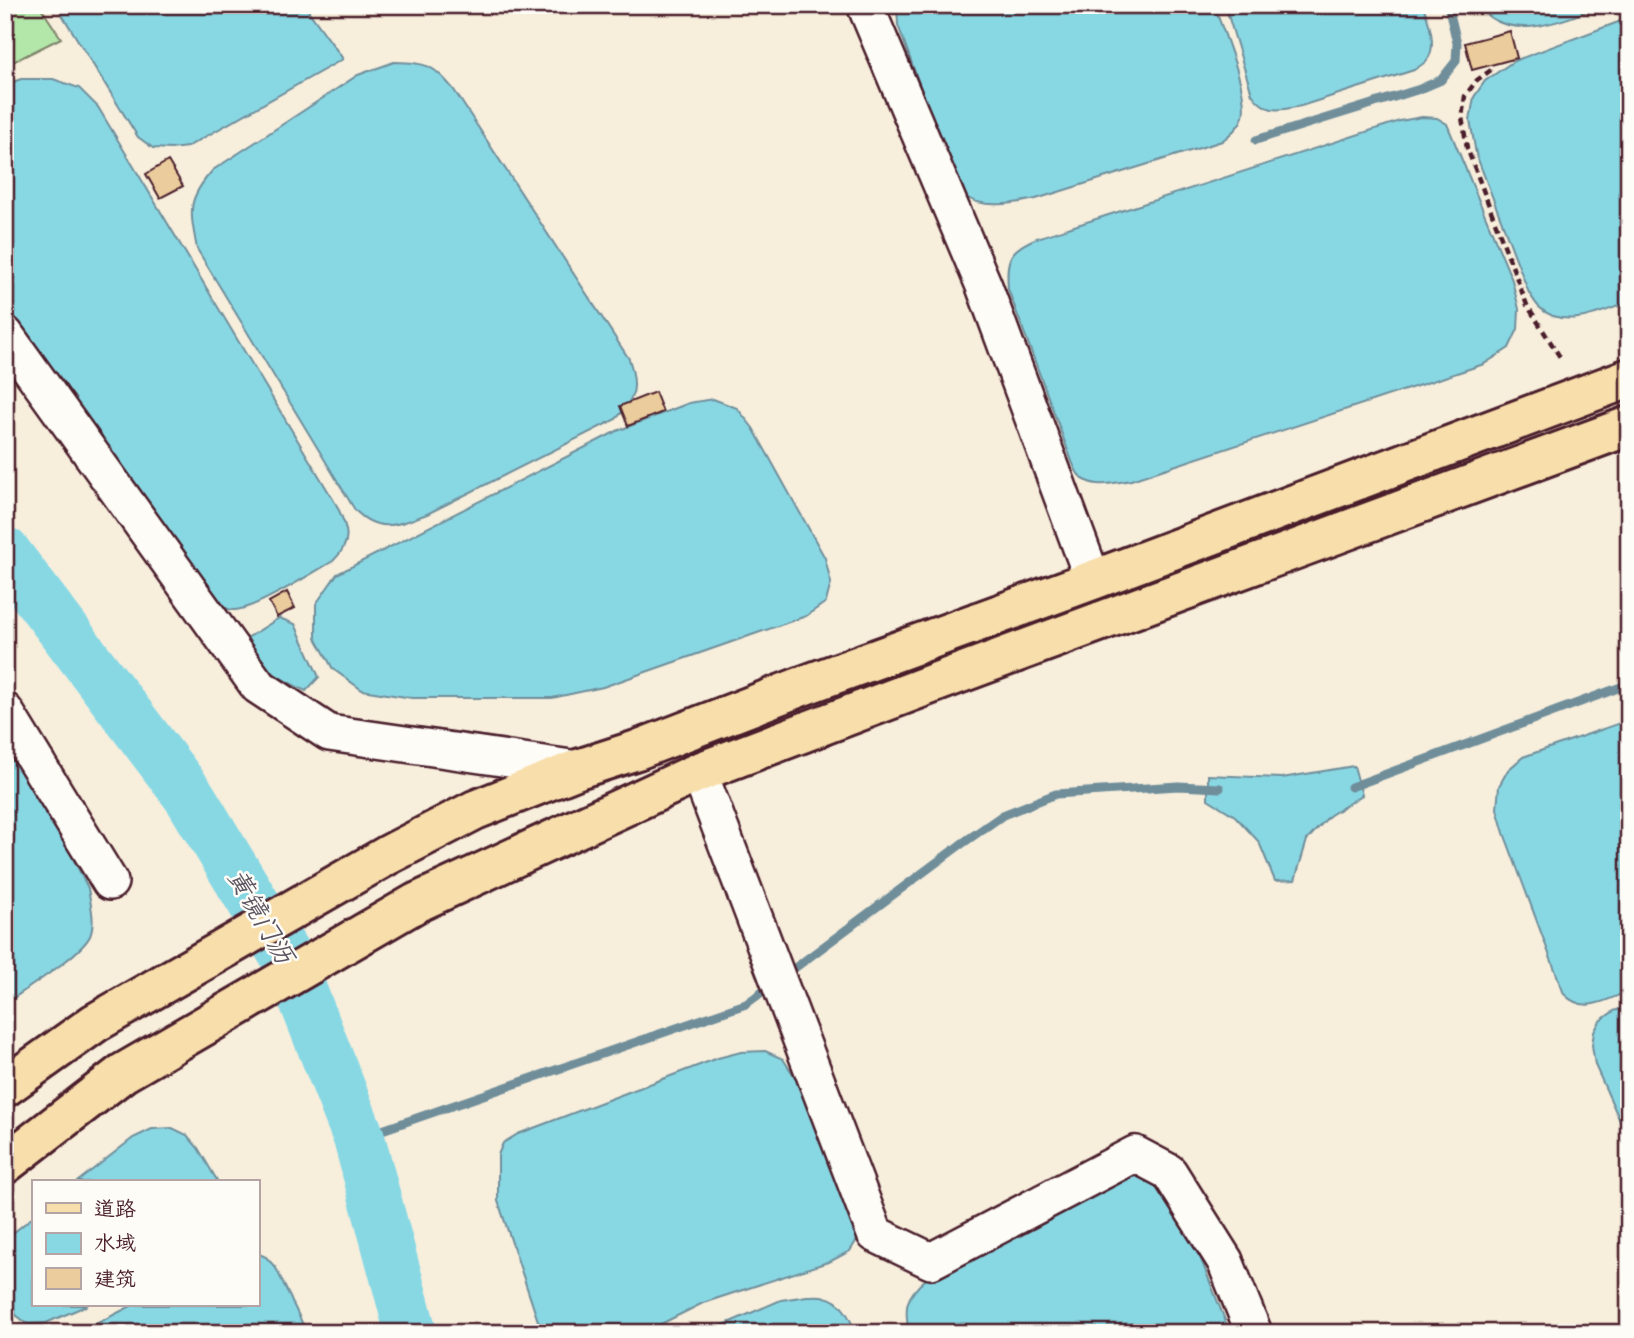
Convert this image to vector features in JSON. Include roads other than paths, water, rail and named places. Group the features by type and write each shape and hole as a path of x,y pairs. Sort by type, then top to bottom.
{"main road":[{"path":"5,1087 95,1023 388,855 475,810 578,769 637,750 817,680 1093,580 1629,378"},
{"path":"5,1164 123,1073 415,903 699,772 1629,426"}],"lane":[{"path":"865,5 984,286 1093,580"},
{"path":"5,334 258,686 329,733 578,769"},
{"path":"5,711 110,882"},
{"path":"637,750 653,793"},
{"path":"699,772 875,1234 931,1261 1135,1154 1169,1172 1225,1261 1254,1333"}],"water":[{"path":"56,5 304,5 343,59 187,147 153,148 138,137"},
{"path":"897,5 1214,5 1239,77 1244,105 1242,120 1222,141 1036,199 1000,204 972,200 964,195 955,183 898,25"},
{"path":"1225,5 1423,5 1432,48 1427,60 1414,70 1301,106 1268,108 1252,94"},
{"path":"1477,5 1603,5 1554,22 1521,27 1490,17"},
{"path":"1629,18 1629,302 1583,317 1559,318 1539,307 1529,293 1476,154 1470,120 1474,97 1485,81 1514,61"},
{"path":"394,62 429,67 454,90 629,359 634,384 628,405 616,419 427,514 398,524 381,525 372,523 355,510 197,249 192,206 198,190 213,170 358,75"},
{"path":"21,79 53,79 79,88 98,107 341,514 346,528 346,541 344,548 333,561 243,609 234,610 218,605 206,594 5,314 5,85"},
{"path":"1422,117 1437,118 1447,124 1512,280 1519,309 1518,329 1509,348 1484,364 1131,480 1097,484 1084,480 1073,464 1008,289 1009,263 1015,252 1037,238 1400,121"},
{"path":"713,399 737,408 753,428 825,558 831,583 826,602 806,616 603,687 552,698 412,698 362,690 333,669 316,638 316,604 337,574 617,431 689,403"},
{"path":"279,618 295,624 319,677 306,691 261,665 244,640"},
{"path":"1629,720 1629,991 1595,1004 1579,1004 1564,994 1504,833 1497,809 1499,786 1508,770 1523,757"},
{"path":"5,738 18,749 88,888 93,918 90,936 75,953 5,1004"},
{"path":"1354,766 1362,795 1329,816 1307,840 1295,880 1275,881 1259,842 1235,816 1208,799 1208,775 1282,778"},
{"path":"1629,1006 1629,1141 1595,1065 1592,1045 1594,1032 1600,1021 1614,1011"},
{"path":"765,1051 783,1059 797,1080 856,1199 860,1235 850,1251 831,1261 703,1303 643,1333 542,1333 498,1201 498,1155 503,1143 518,1134 718,1058 741,1052"},
{"path":"172,1128 187,1135 217,1180 80,1180 133,1138 152,1129"},
{"path":"1144,1176 1165,1187 1182,1211 1230,1333 909,1333 908,1303 914,1291 926,1279 1118,1178"},
{"path":"32,1218 32,1306 86,1306 46,1323 28,1324 16,1315 5,1287 5,1242"},
{"path":"259,1254 276,1268 307,1333 78,1333 131,1306 259,1306"},
{"path":"823,1296 836,1302 848,1316 855,1333 705,1333 781,1300"}],"waterway":[{"path":"1256,140 1441,80 1456,61 1457,43 1448,5"},
{"name":"黄镜门沥","path":"5,553 190,797 291,965 359,1138 411,1333"},
{"path":"1351,787 1629,684"},
{"path":"784,976 1003,815 1056,794 1178,786 1220,788"},
{"path":"359,1138 746,1004 773,984"}]}
